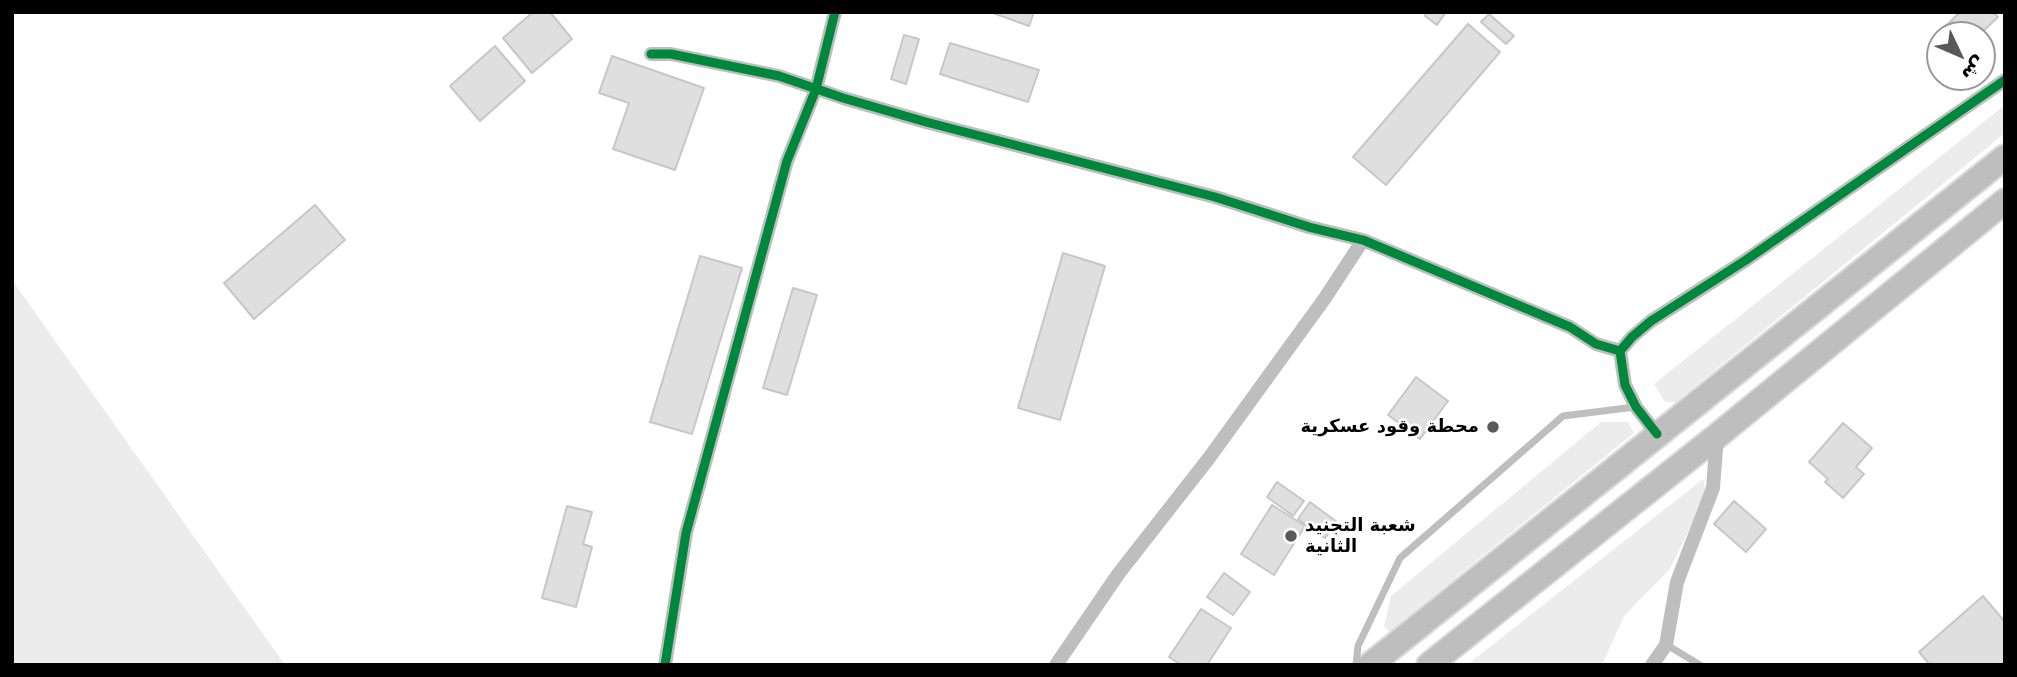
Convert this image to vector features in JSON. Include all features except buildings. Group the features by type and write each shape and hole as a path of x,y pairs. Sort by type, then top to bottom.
{"highway":[{"path":"1370,665 2005,157"},
{"path":"1429,665 1717,436 2005,201"}],"street":[{"path":"666,665 686,533 787,161 816,89 835,12"},
{"path":"651,54 671,54 779,76 926,122 1215,197 1309,227 1363,240 1570,327 1596,344 1620,351"},
{"path":"1657,434 1636,407 1625,385 1620,351 1632,337 1651,321 1746,260 2005,80"},
{"path":"1056,665 1119,573 1209,458 1325,298 1363,240"},
{"path":"1652,665 1666,645 1677,582 1713,488 1717,436"}],"lane":[{"path":"1356,665 1358,646 1400,558 1563,416 1636,407"},
{"path":"1666,645 1700,665"}],"shaded area":[{"path":"2005,105 2005,133 1676,402 1665,402 1654,384"},
{"path":"12,280 285,665 12,665"},
{"path":"1601,422 1628,422 1634,433 1389,632 1384,626 1391,596"},
{"path":"1703,479 1707,492 1670,569 1624,616 1602,665 1467,665"}],"cycle path":[{"path":"665,665 686,533 787,161 816,89 835,12"},
{"path":"651,54 671,54 779,76 926,122 1215,197 1309,227 1363,240 1570,327 1596,344 1620,351"},
{"path":"1657,434 1636,407 1625,385 1620,351 1632,337 1651,321 1746,260 2005,80"}],"place":[{"name":"محطة وقود عسكرية","path":"1493,427"},
{"name":"شعبة التجنيد الثانية","path":"1291,536"}]}
